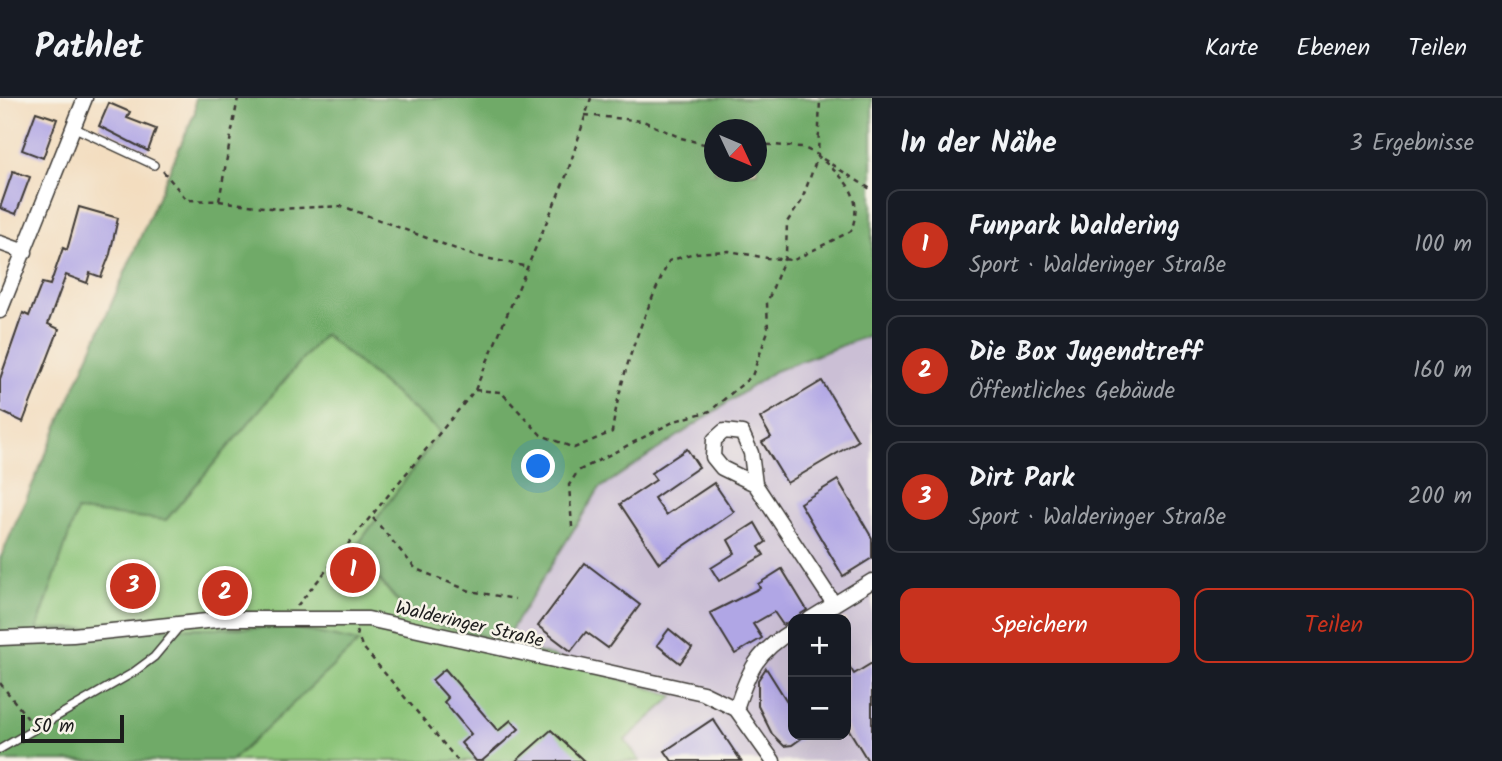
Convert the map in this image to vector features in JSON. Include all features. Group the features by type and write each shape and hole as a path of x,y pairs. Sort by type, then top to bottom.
{"street":[{"path":"0,311 85,98"},
{"path":"0,243 24,252"},
{"path":"755,484 834,604"},
{"path":"818,614 872,581"},
{"name":"Walderinger Straße","path":"0,638 181,625 226,619 352,618 703,693 736,709 773,761"},
{"path":"736,709 747,675 757,659 788,633"}],"lane":[{"path":"75,128 154,164"},
{"path":"0,749 131,674 154,657 181,625"}],"path":[{"path":"219,201 238,98"},
{"path":"285,619 475,390 567,174 591,98"},
{"path":"572,527 569,485 578,471 675,421 710,411 752,376 768,331 767,303 784,259 787,222 801,202 818,156 820,98"},
{"path":"585,115 643,121 681,138 704,144"},
{"path":"767,145 802,147 872,190"},
{"path":"475,390 501,392 541,435 574,448 612,432 626,367 645,311 669,261 694,253 729,251 794,260 851,231 858,213 848,183 818,156"},
{"path":"154,164 167,174 187,200 219,201 278,209 342,206 472,255 528,267"},
{"path":"372,517 416,569 470,591 515,599"},
{"path":"352,618 362,646 458,761"},
{"path":"0,683 36,728"}],"shaded area":[{"path":"872,334 872,761 640,761 625,740 674,696 504,641 599,489 775,371"}],"green space":[{"path":"195,98 872,98 872,334 775,371 599,489 504,641 413,619 354,550 440,432 324,334 166,520 77,511 37,629 293,628 359,642 231,761 0,761 0,559 195,112"},
{"path":"324,334 440,432 354,550 412,619 504,641 674,696 625,740 640,761 231,761 358,642 293,628 37,629 77,510 166,520"}],"building":[{"path":"109,103 130,112 127,118 156,129 148,151 99,126"},
{"path":"36,112 57,119 43,158 22,150"},
{"path":"13,171 30,177 16,214 0,208"},
{"path":"79,207 118,218 110,254 101,277 90,273 87,283 66,275 48,324 59,329 23,422 0,411 0,379 23,313 29,316 42,283 50,285 63,248 67,250"},
{"path":"822,381 858,441 787,483 762,442 771,437 760,418"},
{"path":"687,449 699,467 654,498 666,515 714,483 734,512 659,563 620,504 656,480 651,473"},
{"path":"838,480 872,538 872,558 843,576 800,503"},
{"path":"755,523 766,542 759,547 764,555 719,581 711,568 735,553 728,540"},
{"path":"585,563 640,605 608,648 586,632 571,651 538,626"},
{"path":"782,569 807,610 801,614 788,614 788,622 783,625 774,612 753,624 762,638 735,654 710,613 760,588 758,584"},
{"path":"217,580 240,595 233,606 209,591"},
{"path":"669,629 692,648 680,663 657,645"},
{"path":"872,663 872,761 868,761 851,733 851,669 854,674"},
{"path":"766,668 788,703 788,740 799,740 792,745 784,746 772,734 758,706 758,680"},
{"path":"445,669 498,731 511,720 519,729 482,761 476,761 461,743 471,734 444,702 448,698 432,680"},
{"path":"713,719 741,761 672,761 665,751"},
{"path":"551,730 584,761 516,761"}],"place":[{"name":"Funpark Waldering","path":"353,570"},
{"name":"Dirt Park","path":"133,586"},
{"name":"Die Box Jugendtreff","path":"225,593"}]}
